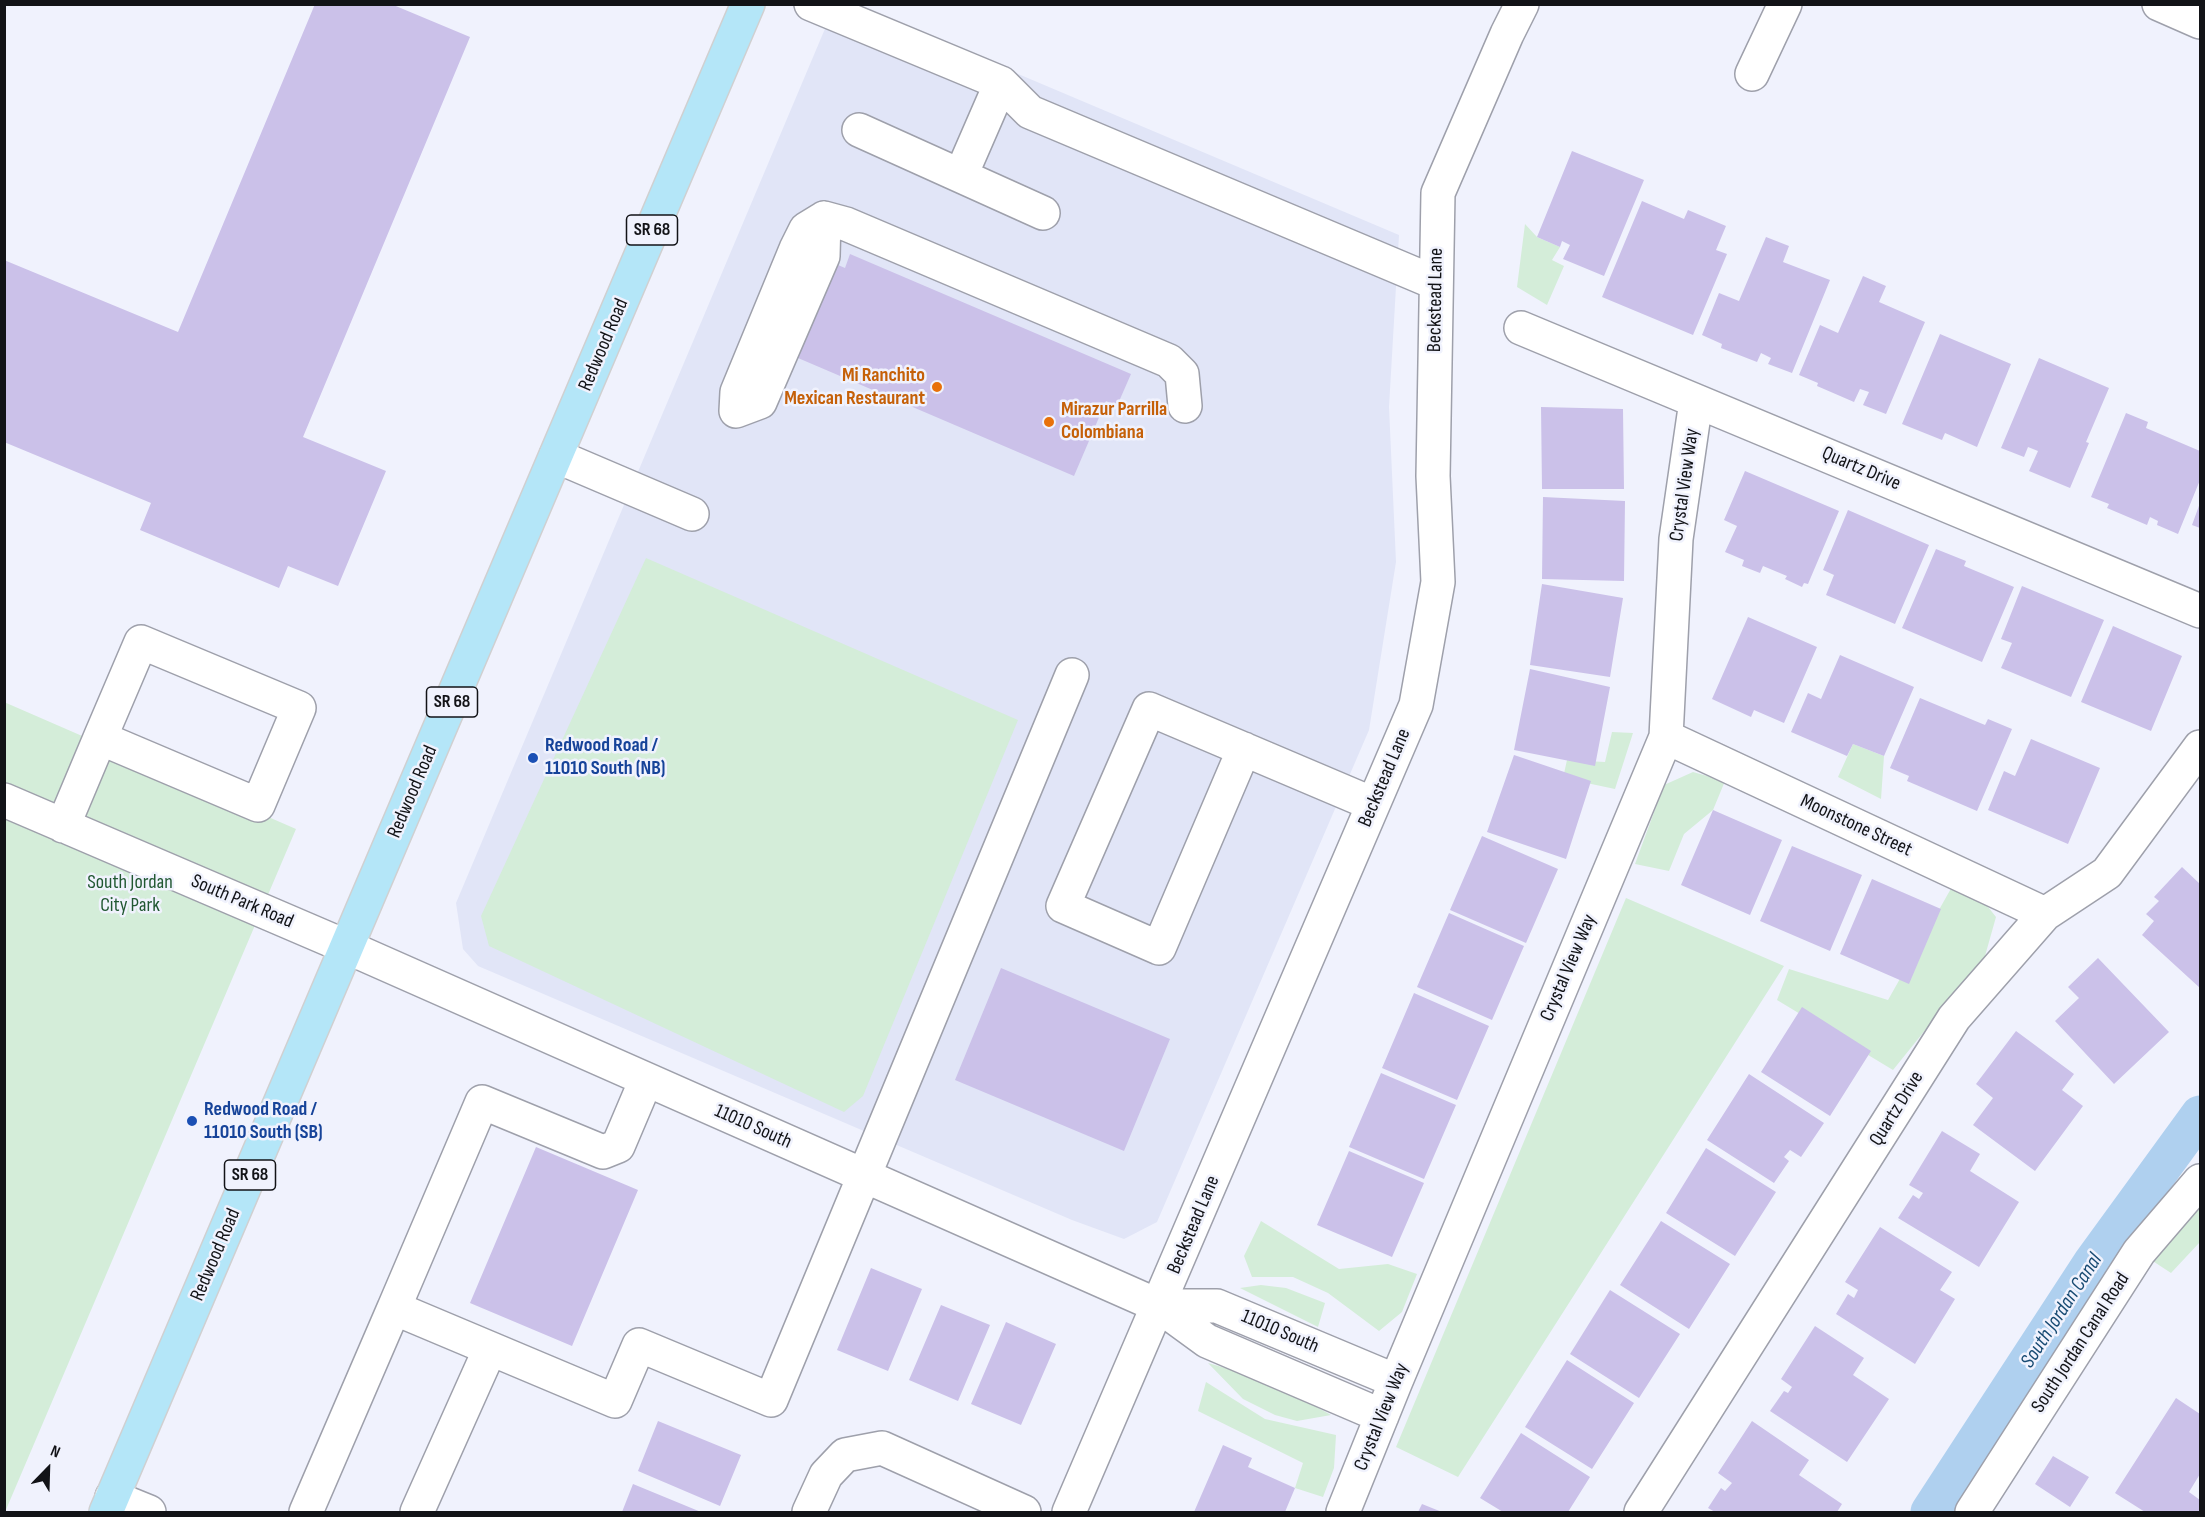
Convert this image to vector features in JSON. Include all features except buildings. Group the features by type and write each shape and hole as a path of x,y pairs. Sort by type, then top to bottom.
{"main road":[{"name":"Redwood Road","path":"109,1505 748,4"}],"street":[{"path":"811,4 1001,83 1030,112 1436,283"},
{"name":"Beckstead Lane","path":"1069,1512 1416,705 1438,582 1433,476 1438,193 1522,4"},
{"path":"1752,74 1785,4"},
{"path":"2159,4 2200,22"},
{"path":"961,175 1001,83"},
{"path":"859,130 1043,213"},
{"path":"736,411 737,392 796,249 806,229 824,218 846,224 1169,361 1182,374 1185,406"},
{"name":"Quartz Drive","path":"1521,327 2200,611"},
{"name":"Crystal View Way","path":"1343,1512 1666,737 1676,538 1696,400"},
{"path":"556,456 692,514"},
{"path":"63,826 100,738 141,642 299,708 258,805 100,738"},
{"path":"394,1308 615,1401 639,1345 771,1400 1072,675"},
{"path":"1244,749 1159,948 1063,906 1149,709 1244,749 1373,804"},
{"name":"Moonstone Street","path":"1666,737 2045,914"},
{"name":"Quartz Drive","path":"1641,1512 1954,1018 2045,914 2107,873 2200,747"},
{"name":"South Park Road","path":"4,800 347,947"},
{"name":"11010 South","path":"347,947 1159,1306 1207,1341 1382,1416"},
{"path":"306,1512 482,1102 603,1152 618,1146 646,1080"},
{"name":"South Jordan Canal Road","path":"1972,1512 2139,1252 2200,1181"},
{"name":"11010 South","path":"1159,1306 1217,1306 1396,1381"},
{"path":"417,1512 490,1349"},
{"path":"809,1512 826,1475 845,1455 882,1448 1024,1512"},
{"path":"109,1505 149,1512"}],"shaded area":[{"path":"835,5 855,5 1399,235 1389,407 1396,562 1369,730 1157,1222 1124,1239 1072,1220 478,966 463,949 456,903"}],"green space":[{"path":"1525,224 1537,237 1560,247 1552,260 1564,266 1547,305 1517,287"},
{"path":"646,558 1018,720 863,1096 844,1112 489,946 481,916"},
{"name":"South Jordan City Park","path":"4,702 296,829 5,1512 4,1512"},
{"path":"1612,732 1633,733 1615,789 1563,778 1567,760 1605,762"},
{"path":"1853,744 1884,756 1881,799 1838,777"},
{"path":"1693,772 1725,781 1713,810 1684,834 1669,871 1635,864 1664,785"},
{"path":"1953,885 1981,898 1996,917 1985,956 1893,1070 1777,1000 1789,969 1888,1000"},
{"path":"1626,898 1784,966 1458,1477 1396,1447"},
{"path":"2200,1181 2200,1242 2171,1273 2139,1252"},
{"path":"1261,1221 1339,1269 1388,1264 1417,1274 1402,1312 1379,1331 1328,1293 1293,1277 1252,1277 1244,1256"},
{"path":"1261,1285 1286,1288 1325,1303 1318,1327 1240,1288"},
{"path":"1208,1363 1260,1378 1331,1415 1297,1421 1275,1415 1243,1399"},
{"path":"1206,1382 1265,1419 1336,1435 1334,1468 1323,1497 1295,1488 1303,1463 1198,1411"}],"waterway":[{"name":"South Jordan Canal","path":"1930,1512 2093,1262 2200,1115"}],"place":[{"name":"Mi Ranchito Mexican Restaurant","path":"937,387"},
{"name":"Mirazur Parrilla Colombiana","path":"1049,422"},
{"name":"Redwood Road / 11010 South (NB)","path":"533,758"},
{"name":"Redwood Road / 11010 South (SB)","path":"192,1121"}]}
